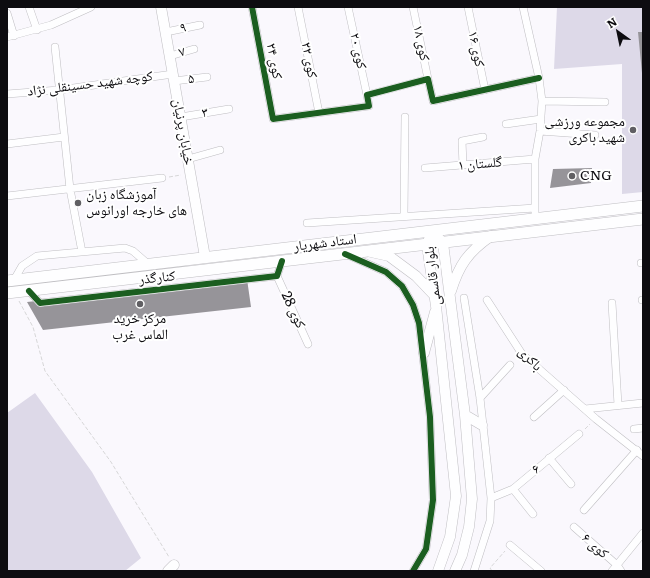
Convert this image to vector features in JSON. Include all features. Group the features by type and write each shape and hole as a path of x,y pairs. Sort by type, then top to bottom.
{"main road":[{"name":"خیابان پرنیان","path":"162,7 205,257"},
{"name":"استاد شهریار","path":"10,281 432,231 535,213 643,206"},
{"name":"استاد شهریار","path":"11,293 643,219"},
{"name":"بلوار قاسمی","path":"438,571 450,537 456,496 435,296 427,245 432,231 442,242 450,295 465,415 472,499 469,526 462,555 455,571"},
{"path":"450,295 456,275 463,262 474,248 491,236"},
{"path":"369,251 390,256 416,276 435,296"},
{"path":"42,277 44,289"},
{"path":"424,353 436,306"},
{"path":"465,415 482,425"}],"street":[{"path":"30,7 37,30"},
{"path":"7,13 10,36 37,30 91,7"},
{"name":"کوی ۲۴","path":"252,7 273,119 319,113"},
{"name":"کوی ۲۲","path":"298,7 319,113"},
{"name":"کوی ۲۰","path":"348,7 367,95"},
{"name":"کوی ۱۸","path":"413,7 433,101 485,90"},
{"name":"کوی ۱۶","path":"468,7 485,90"},
{"path":"307,223 404,216 535,213 535,159 540,130 542,101 539,78 523,7"},
{"name":"۹","path":"166,32 200,25"},
{"path":"55,46 70,189 82,252"},
{"name":"۷","path":"170,56 194,49"},
{"name":"۵","path":"174,78 207,77"},
{"name":"کوچه شهید حسینقلی نژاد","path":"7,94 174,78"},
{"path":"485,90 539,78"},
{"path":"319,113 369,106 367,95 428,80"},
{"path":"542,101 605,102"},
{"name":"۳","path":"181,116 229,109"},
{"path":"404,216 405,117"},
{"path":"506,124 541,119"},
{"path":"540,130 595,135"},
{"path":"7,144 64,137"},
{"path":"463,165 462,141 483,137"},
{"path":"188,159 220,150"},
{"name":"۱ گلستان","path":"425,168 535,159"},
{"path":"7,196 162,178"},
{"path":"10,281 27,261 37,256 125,248 133,250 148,264"},
{"path":"346,254 386,272 402,286 413,305 419,323 424,353 430,417 433,500 426,549 413,571"},
{"path":"277,276 282,261"},
{"name":"کنارگذر","path":"29,291 40,303 277,276"},
{"name":"کوی 28","path":"277,276 308,344"},
{"path":"464,298 480,398 491,498 490,521 474,571"},
{"name":"باکری","path":"487,300 522,354 596,419 643,456"},
{"path":"612,303 618,405"},
{"path":"480,398 510,365"},
{"path":"534,417 564,390"},
{"path":"585,408 643,403"},
{"path":"634,429 643,428"},
{"name":"۶","path":"491,498 513,489 579,434"},
{"path":"584,510 637,450"},
{"path":"549,458 571,484"},
{"path":"513,489 533,514"},
{"name":"کوی ۶","path":"574,527 619,568"},
{"path":"612,571 619,568 643,533"},
{"path":"510,545 541,571"}],"path":[{"path":"162,178 191,174"},
{"path":"11,293 33,327 45,371 111,462 173,569"},
{"path":"579,434 596,419"},
{"path":"492,571 490,568 510,545"}],"shaded area":[{"name":"مجموعه ورزشی شهید باکری","path":"557,7 643,7 643,192 622,194 622,64 554,69"},
{"path":"35,393 92,472 141,558 125,571 7,571 7,413"}],"building":[{"path":"638,32 643,32 643,73 642,73"},
{"name":"CNG","path":"592,168 591,183 550,188 553,169"},
{"name":"مرکز خرید الماس غرب","path":"247,279 251,307 43,330 27,302"}],"cycle path":[{"path":"252,7 273,119 369,106 367,95 428,79 433,101 539,78"},
{"path":"345,254 386,272 402,286 413,305 419,323 430,417 433,500 426,549 413,571"},
{"path":"29,291 40,303 277,276 282,261"}],"place":[{"name":"مجموعه ورزشی شهید باکری","path":"633,130"},
{"name":"CNG","path":"572,176"},
{"name":"آموزشگاه زبان های خارجه اورانوس","path":"78,203"},
{"name":"مرکز خرید الماس غرب","path":"140,304"}]}
